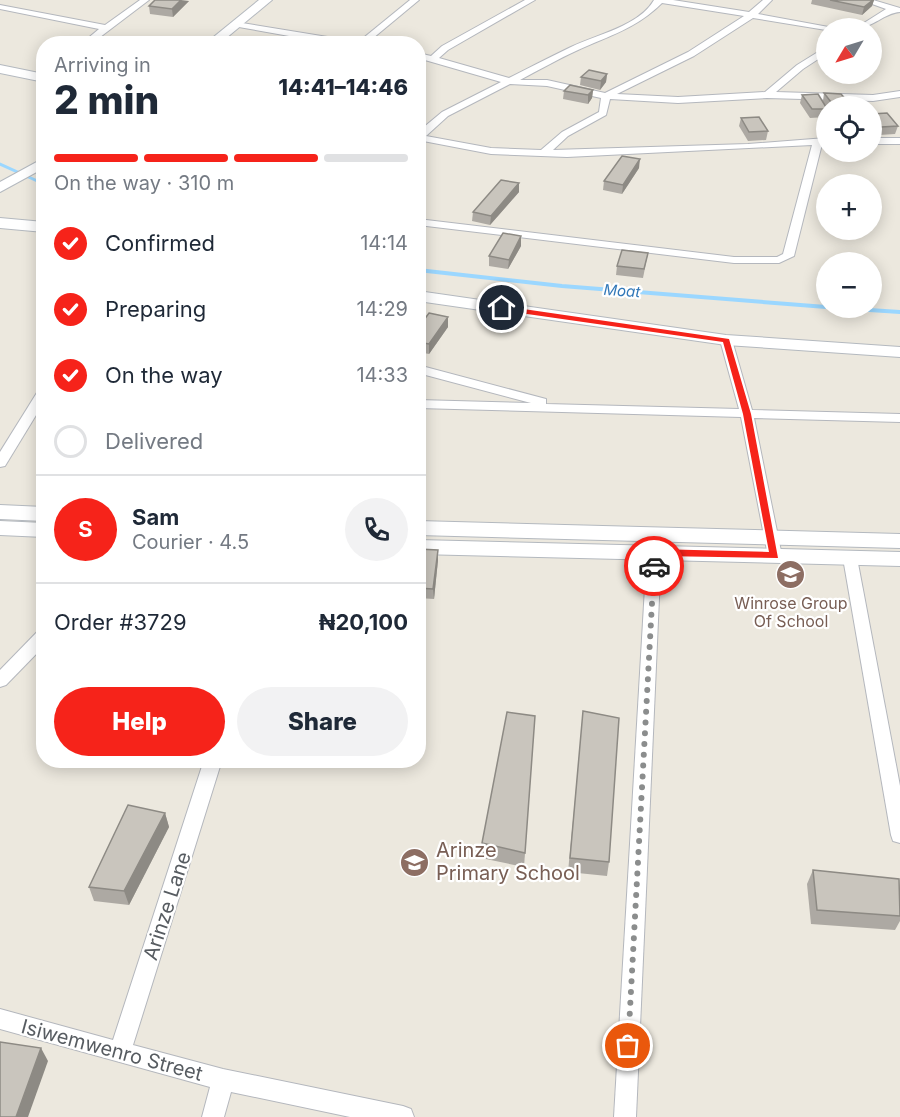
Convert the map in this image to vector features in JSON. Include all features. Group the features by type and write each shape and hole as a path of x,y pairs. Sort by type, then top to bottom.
{"main road":[{"path":"221,36 266,0"},
{"path":"0,69 36,76"},
{"path":"3,186 36,167"},
{"path":"0,223 36,226"},
{"path":"426,297 726,340 900,352"},
{"path":"0,512 36,514"},
{"path":"0,528 36,530"},
{"path":"426,528 773,547 850,558 900,559"},
{"path":"426,547 654,552 900,541"}],"street":[{"path":"95,36 146,0"},
{"path":"370,36 415,0"},
{"path":"433,59 445,48 531,0"},
{"path":"426,130 445,114 575,48 624,28 644,16 659,0 816,25"},
{"path":"606,96 730,32 755,14 768,0"},
{"path":"865,0 896,10"},
{"path":"0,7 105,28"},
{"path":"880,18 896,10"},
{"path":"236,24 306,36"},
{"path":"426,57 512,82 546,83 606,96 678,100 766,95 873,98 900,94"},
{"path":"766,95 816,57"},
{"path":"544,153 565,134 603,113 606,96"},
{"path":"426,139 491,151 544,153 672,151 816,141"},
{"path":"882,141 900,141"},
{"path":"426,223 734,260 779,260 788,256 816,161"},
{"path":"726,340 747,414 773,547"},
{"path":"426,371 567,409"},
{"path":"426,404 900,417"},
{"path":"0,463 36,405"},
{"path":"625,1117 654,552"},
{"path":"850,558 900,835"},
{"path":"0,681 36,643"},
{"name":"Arinze Lane","path":"120,1052 210,768"},
{"name":"Isiwemwenro Street","path":"0,1019 223,1080 403,1117"},
{"name":"Isiwemwenro Street","path":"213,1117 223,1080"}],"building":[{"path":"155,0 181,0 172,9 149,6"},
{"path":"830,0 873,0 864,7"},
{"path":"589,70 607,74 601,81 581,77"},
{"path":"570,85 593,90 588,95 564,91"},
{"path":"824,93 843,96 826,96"},
{"path":"818,94 816,109 812,109 802,95"},
{"path":"882,113 887,113 898,126 882,127"},
{"path":"759,117 768,131 749,132 741,118"},
{"path":"622,156 640,159 623,185 604,181"},
{"path":"501,180 519,183 491,216 473,212"},
{"path":"503,233 521,236 509,260 489,256"},
{"path":"622,250 648,253 644,269 617,266"},
{"path":"429,313 448,317 429,344 426,343 426,317"},
{"path":"426,549 438,550 433,589 426,589"},
{"path":"583,711 619,718 609,862 570,858"},
{"path":"507,712 535,716 525,853 482,843"},
{"path":"128,805 165,813 124,891 89,887"},
{"path":"813,870 899,879 900,916 817,910"},
{"path":"0,1042 41,1048 16,1117 0,1117"}],"waterway":[{"name":"Moat","path":"0,164 36,180"},
{"name":"Moat","path":"426,271 562,286 816,306"},
{"name":"Moat","path":"882,311 900,312"}],"way so far":[{"path":"628,1046 654,566"}],"place":[{"name":"Winrose Group Of School","path":"791,575"},
{"name":"Arinze Primary School","path":"415,862"}],"route":[{"path":"502,308 726,340 747,414 775,556 654,552 654,566"}]}
